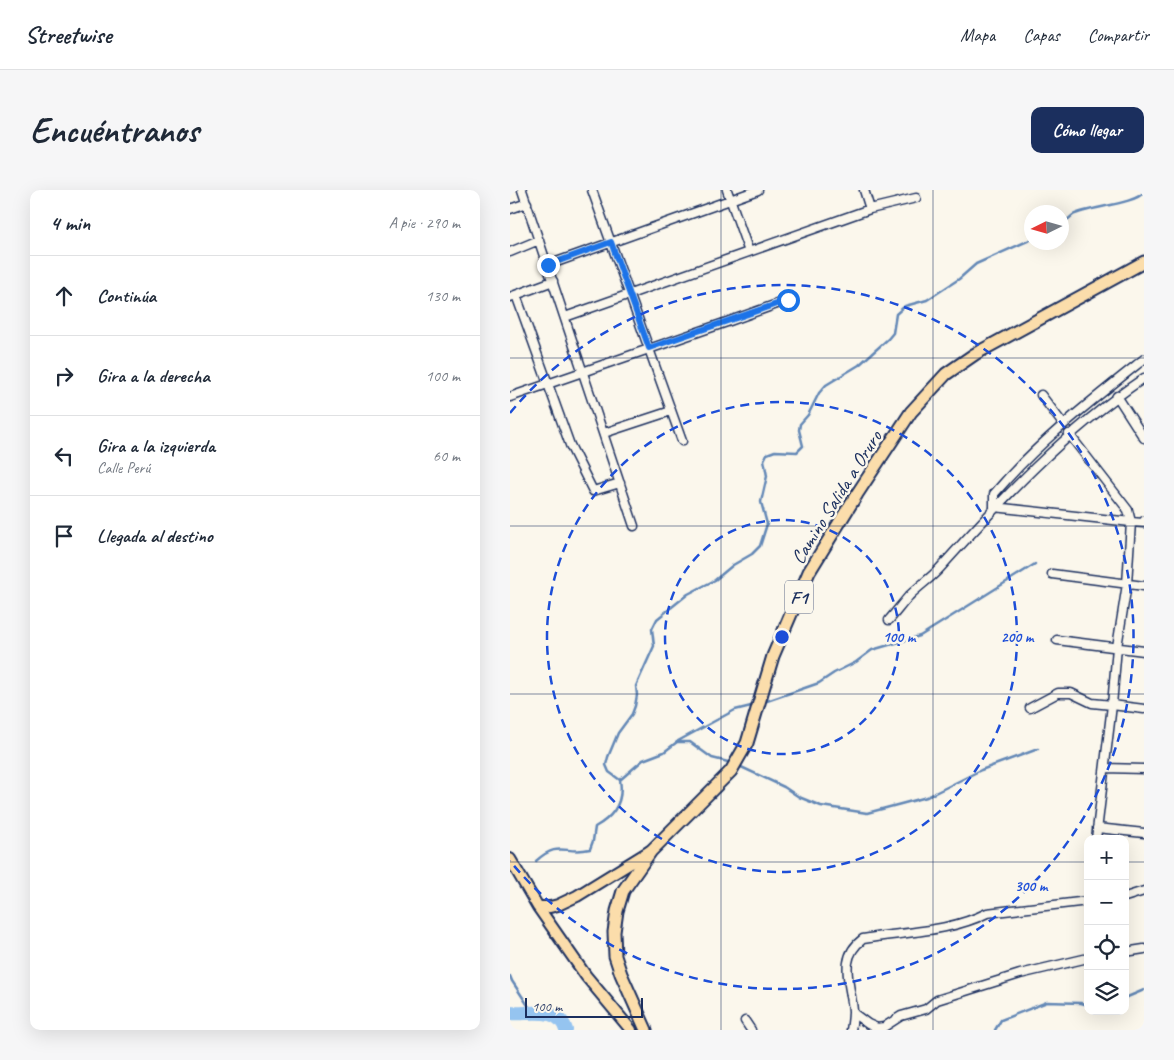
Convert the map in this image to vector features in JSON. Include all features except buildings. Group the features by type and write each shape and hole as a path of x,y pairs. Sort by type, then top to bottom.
{"highway":[{"name":"Camino Salida a Oruro","path":"646,1030 615,956 614,932 617,911 623,892 651,851 731,771 747,743 773,656 810,572 857,494 917,405 946,374 974,354 1144,262"}],"main road":[{"path":"538,907 558,905 651,851"},
{"path":"510,859 538,907 586,976 631,1030"}],"street":[{"path":"522,190 634,526"},
{"path":"592,190 682,441"},
{"path":"727,190 749,252"},
{"path":"548,265 758,190"},
{"path":"864,190 870,208"},
{"path":"565,318 870,208 916,198"},
{"path":"510,209 527,203"},
{"path":"510,252 539,240"},
{"path":"553,282 513,296 570,445 593,491 620,483"},
{"path":"510,397 788,300"},
{"path":"994,507 994,494 1016,468 1063,424 1144,359"},
{"path":"889,620 910,596 937,571 994,507 1069,434 1117,396 1144,378"},
{"path":"1041,394 1063,424"},
{"path":"1117,396 1144,438"},
{"path":"604,433 671,411"},
{"path":"1069,434 1128,510 1131,522 1127,584 1117,648 1096,835"},
{"path":"994,507 1144,522"},
{"path":"1052,574 1144,586"},
{"path":"1058,640 1144,650"},
{"path":"1030,708 1058,693 1072,693 1092,703 1144,709"},
{"path":"1105,768 1144,769"},
{"path":"1097,828 1144,833"},
{"path":"1129,895 1144,891"},
{"path":"850,1030 853,1013 847,970 850,952 863,939 947,927 976,919 987,913 1084,901"},
{"path":"1129,951 1144,948"},
{"path":"853,1013 868,1024 877,1028 884,1027 901,1016 926,1009 937,1000 1020,974 1084,959"},
{"path":"744,1021 751,1030"}],"waterway":[{"path":"1069,218 1080,212 1132,200 1144,192"},
{"path":"536,861 551,851 590,849 595,827 607,819 616,808 619,802 620,780 609,772 606,765 618,733 632,714 635,706 636,686 654,646 652,629 657,619 688,594 715,580 733,565 752,554 760,546 767,524 761,502 767,476 764,460 767,454 775,451 797,452 803,446 799,430 800,424 808,415 819,393 826,385 859,365 888,339 893,333 896,314 905,306 927,300 959,279 976,264 1024,243"},
{"path":"767,701 819,683 856,662 872,650 920,636 1035,564"},
{"path":"678,741 735,710 751,706"},
{"path":"620,780 643,760 664,752 677,742 690,742 712,758 728,762"},
{"path":"739,766 784,787 799,797 821,806 867,813 927,797 981,770 1038,749"},
{"path":"510,976 533,1013"},
{"path":"1129,996 1144,990"},
{"path":"995,1030 1001,1020 1047,1002 1084,1004"},
{"path":"510,1013 550,1014 557,1017 566,1030"}],"route":[{"path":"548,265 611,242 649,348 788,300"}]}
